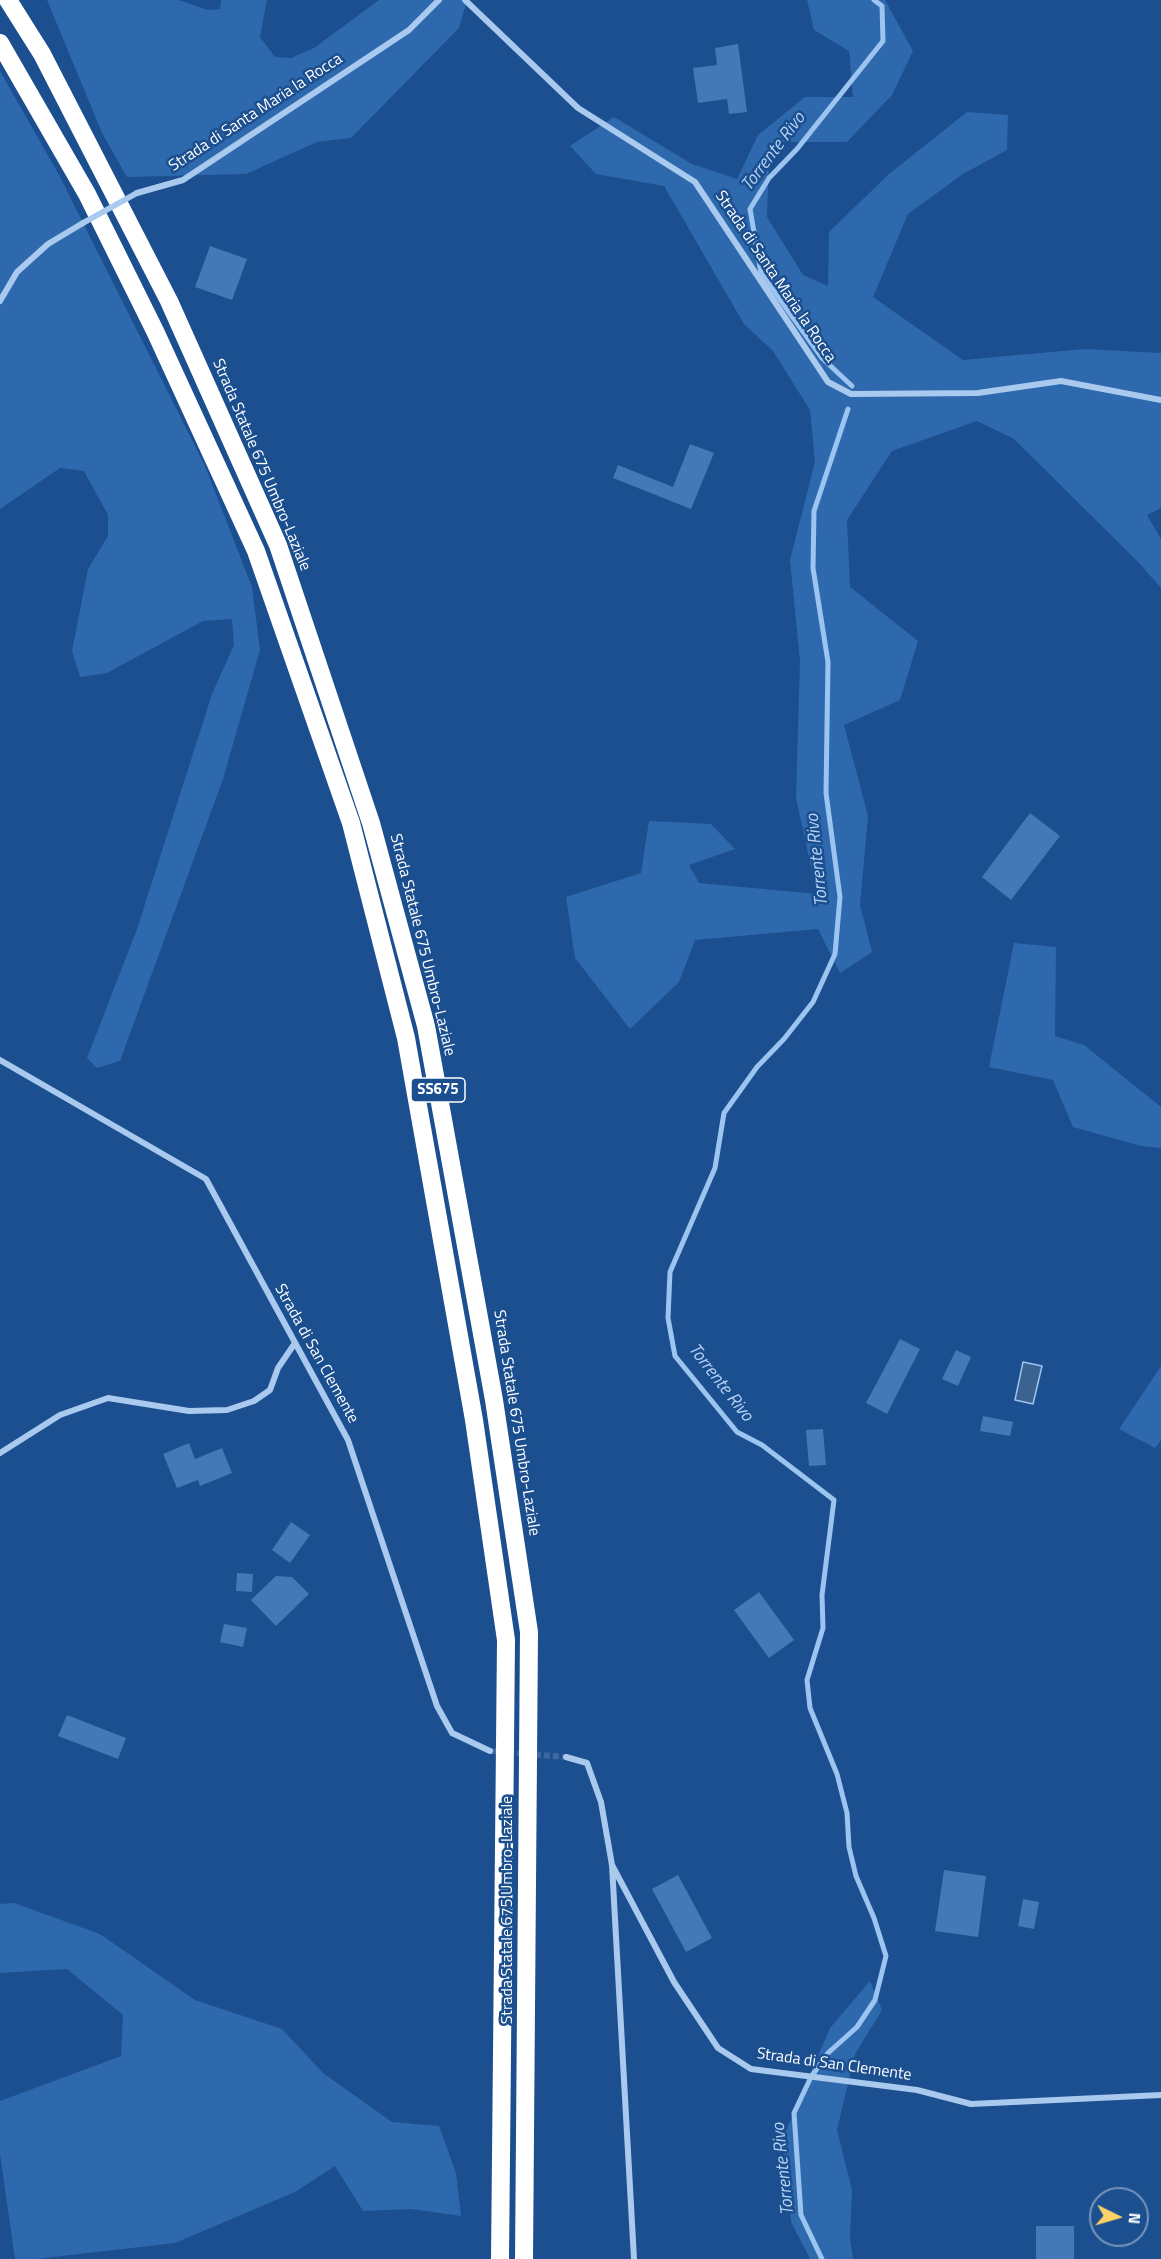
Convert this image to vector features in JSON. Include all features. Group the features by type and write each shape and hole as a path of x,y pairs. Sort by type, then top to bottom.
{"highway":[{"name":"Strada Statale 675 Umbro-Laziale","path":"8,0 42,54 169,301 278,545 370,823 426,1026 494,1400 529,1632 524,2259"},
{"name":"Strada Statale 675 Umbro-Laziale","path":"0,43 87,194 155,331 256,551 351,823 406,1038 474,1420 506,1640 500,2259"}],"street":[{"name":"Strada di Santa Maria la Rocca","path":"0,301 17,272 48,244 137,193 183,180 409,30 440,0"},
{"name":"Strada di Santa Maria la Rocca","path":"465,0 578,108 695,182 828,382 851,394 978,393 1061,381 1161,400"},
{"name":"Strada di San Clemente","path":"0,1060 206,1179 348,1440 437,1706 452,1733 490,1751"},
{"path":"0,1453 60,1415 108,1398 189,1411 227,1410 254,1401 270,1390 278,1368 295,1343"},
{"name":"Strada di San Clemente","path":"566,1756 587,1763 601,1802 612,1865 634,2259"},
{"name":"Strada di San Clemente","path":"612,1865 674,1982 718,2048 752,2068 917,2091 971,2104 1161,2095"}],"shaded area":[{"path":"47,0 179,0 208,10 220,9 221,0 267,0 260,37 275,57 291,58 314,48 379,0 467,0 459,28 351,138 317,142 246,174 127,177 102,133"},
{"path":"807,0 885,0 913,51 892,95 847,142 781,142 769,159 767,217 803,275 828,286 829,232 889,174 967,112 1008,115 1007,150 963,174 908,214 873,297 963,360 1084,349 1161,353 1161,508 1147,515 1161,539 1161,588 1139,563 1014,439 977,421 892,451 847,520 850,587 918,641 900,700 844,725 868,816 860,905 872,952 840,973 818,929 695,940 679,982 630,1029 575,958 566,897 641,873 649,821 711,824 735,849 689,865 699,883 817,894 796,798 800,661 790,560 815,462 810,410 773,351 744,324 664,186 596,174 570,146 614,117 692,164 737,179 758,135 805,97 853,97 849,51 814,30"},
{"path":"0,71 59,175 205,466 252,587 260,650 223,779 120,1061 97,1068 87,1058 137,929 212,694 234,645 232,619 203,621 107,673 80,677 72,651 88,569 108,536 108,515 84,471 60,468 0,509"},
{"path":"1014,943 1056,947 1055,1036 1084,1045 1161,1107 1161,1148 1141,1146 1073,1127 1053,1080 989,1067"},
{"path":"1023,1362 1042,1366 1033,1404 1015,1400"},
{"path":"1161,1366 1161,1440 1155,1448 1119,1429"},
{"path":"14,1903 100,1934 195,2000 282,2029 323,2073 392,2122 439,2126 456,2173 461,2216 411,2209 363,2211 335,2166 295,2192 175,2243 36,2259 15,2259 0,2154 0,2101 121,2056 123,2015 67,1969 0,1973 0,1904"},
{"path":"870,1981 882,2010 855,2054 837,2130 852,2190 850,2238 853,2259 810,2259 791,2222 783,2138 830,2028"}],"building":[{"path":"738,44 747,112 729,114 727,99 698,103 693,68 717,65 715,48"},
{"path":"210,246 247,259 232,300 195,287"},
{"path":"690,444 714,453 691,509 613,478 618,465 673,487"},
{"path":"1030,813 1060,836 1011,900 982,877"},
{"path":"900,1339 920,1349 887,1414 866,1403"},
{"path":"956,1350 971,1357 958,1386 942,1379"},
{"path":"983,1416 1013,1422 1010,1436 980,1431"},
{"path":"823,1429 826,1465 809,1466 806,1430"},
{"path":"189,1443 195,1459 222,1448 232,1473 200,1486 198,1480 177,1488 163,1454"},
{"path":"291,1522 310,1535 290,1563 272,1550"},
{"path":"237,1573 253,1574 252,1592 236,1591"},
{"path":"276,1576 292,1577 309,1594 276,1626 251,1600"},
{"path":"759,1592 794,1640 769,1658 734,1610"},
{"path":"224,1624 247,1628 243,1647 220,1642"},
{"path":"67,1715 126,1738 118,1759 58,1736"},
{"path":"944,1870 986,1876 978,1937 935,1931"},
{"path":"678,1875 712,1938 686,1952 652,1889"},
{"path":"1023,1899 1039,1902 1034,1929 1018,1926"},
{"path":"1036,2226 1074,2226 1074,2259 1036,2259"}],"waterway":[{"name":"Torrente Rivo","path":"852,386 822,358 761,273 750,209 769,178 797,149 883,41 882,6 874,0"},
{"name":"Torrente Rivo","path":"822,2259 801,2215 794,2113 811,2077 828,2053 857,2027 875,2000 886,1956 874,1918 856,1876 849,1847 847,1813 837,1774 810,1708 807,1680 823,1628 822,1595 834,1500 762,1445 737,1432 675,1356 668,1318 670,1272 715,1168 724,1113 757,1067 784,1039 813,1002 835,954 840,897 826,793 828,662 813,568 814,511 848,409"}],"tunnel":[{"path":"490,1751 566,1757"}]}
